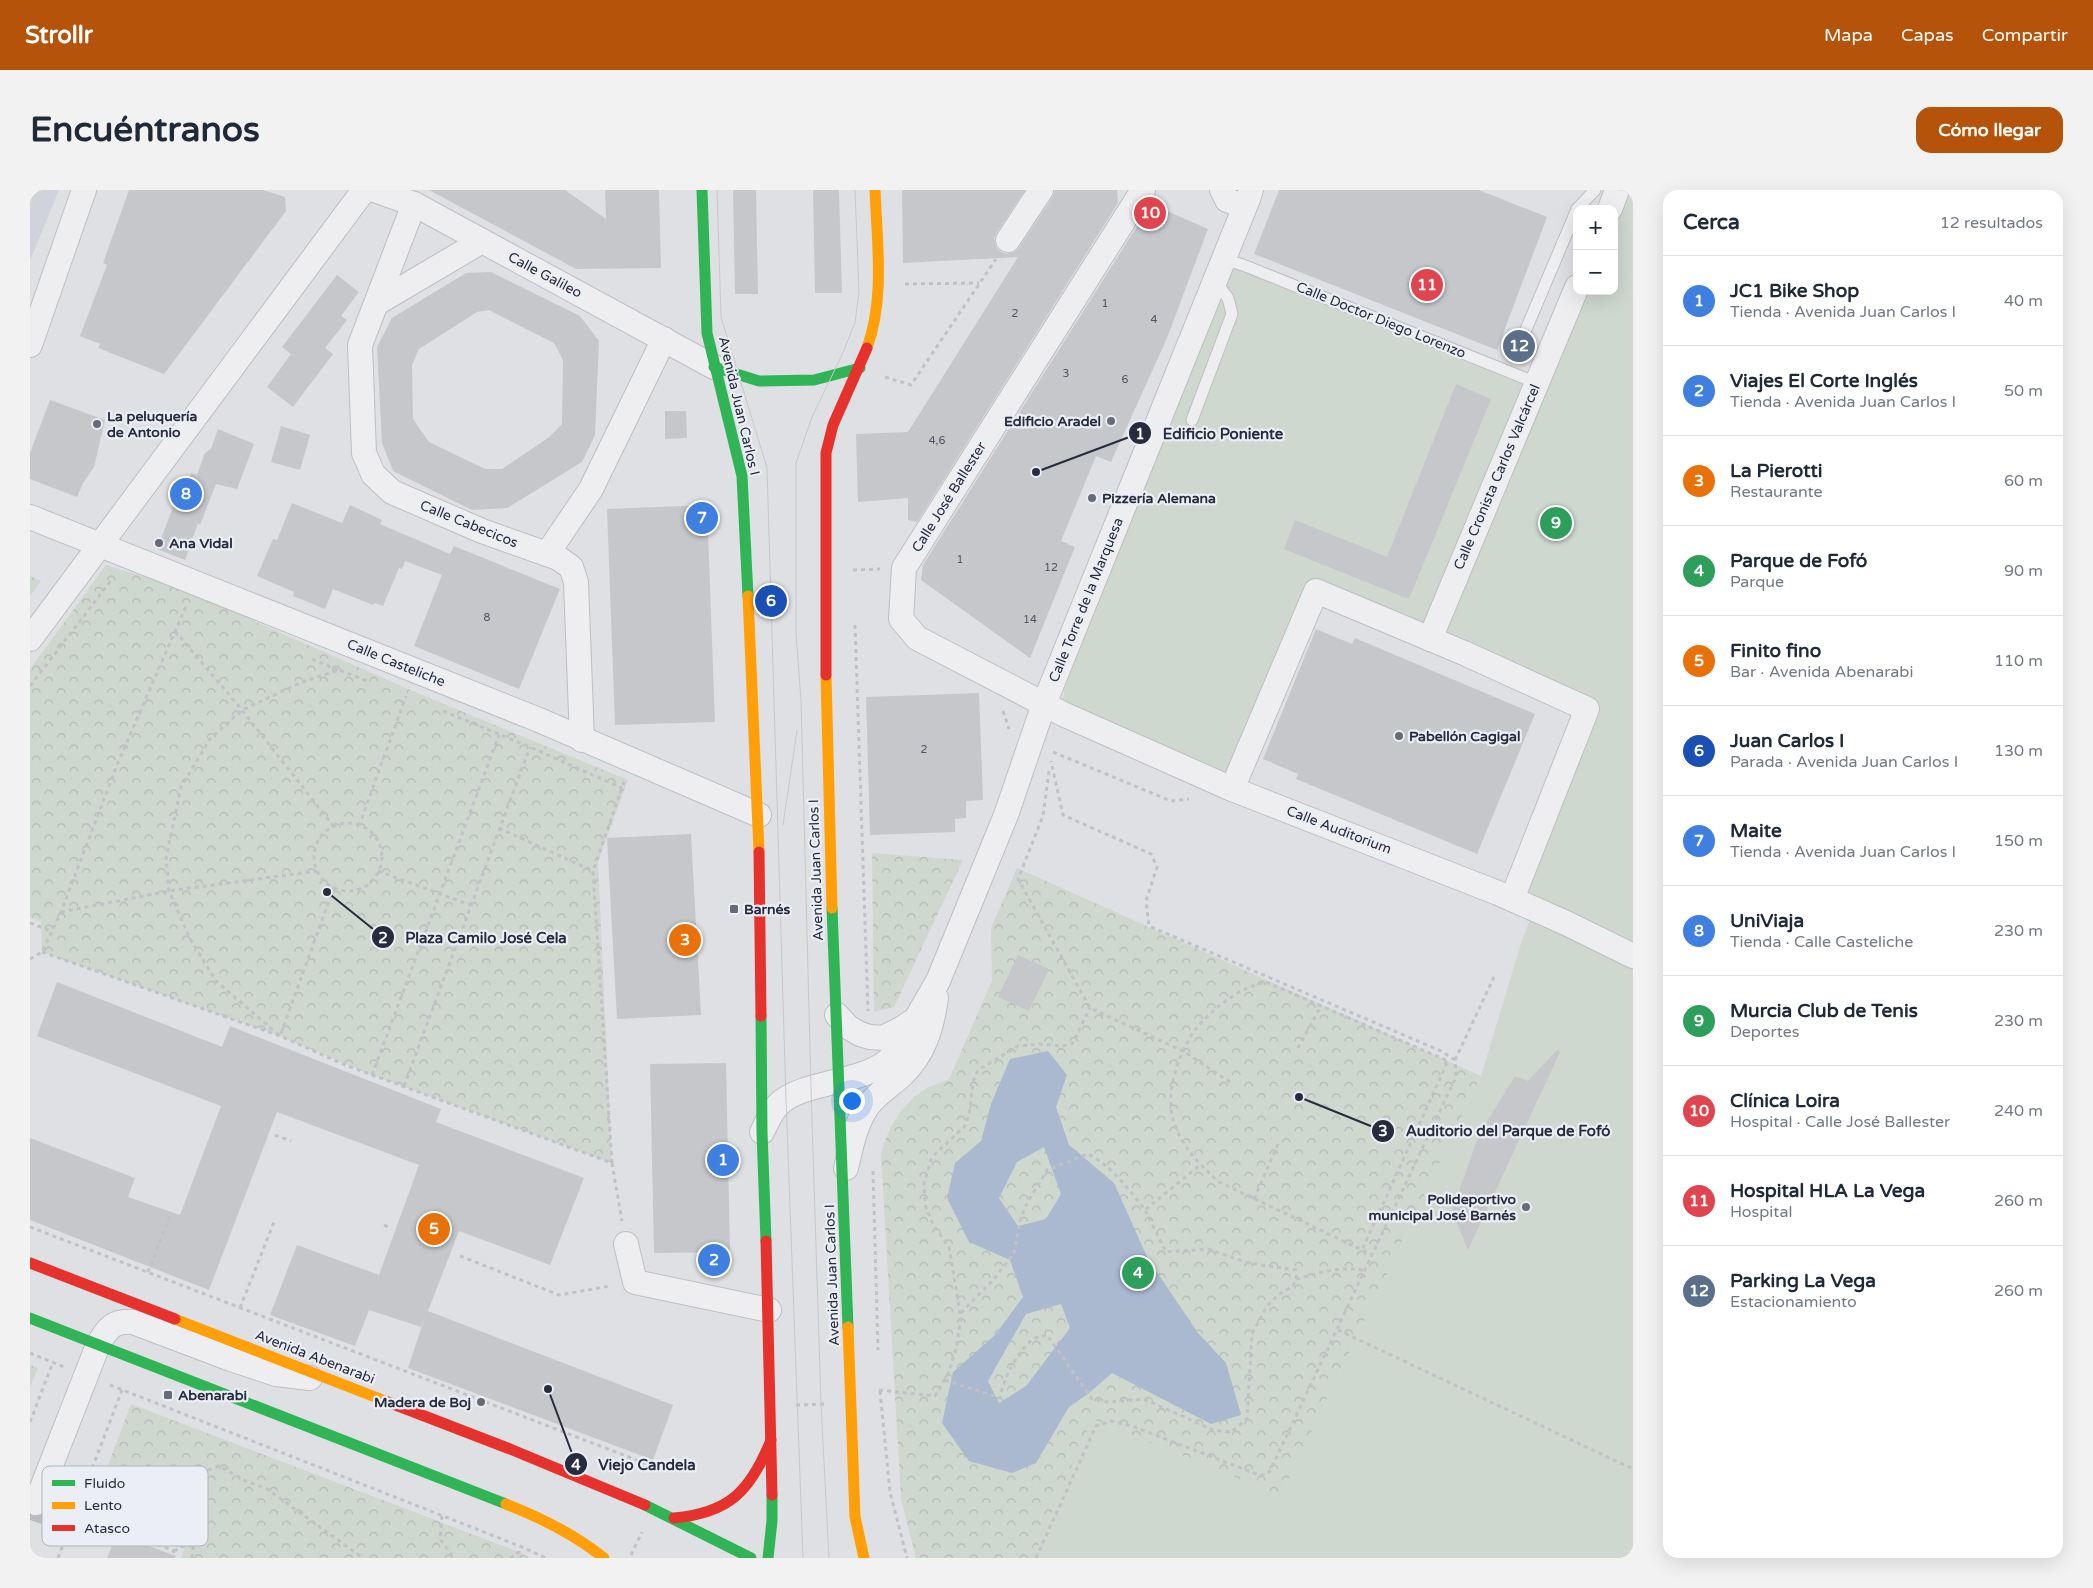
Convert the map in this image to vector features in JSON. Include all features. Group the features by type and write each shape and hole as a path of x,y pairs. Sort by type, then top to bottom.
{"main road":[{"name":"Avenida Juan Carlos I","path":"702,190 707,333 742,476 759,815 762,1132 772,1521 768,1558"},
{"name":"Avenida Juan Carlos I","path":"864,1558 855,1517 830,844 824,571 826,452 835,418 860,368 874,326 876,307 875,190"},
{"path":"714,367 759,381 814,380 860,368"},
{"name":"Avenida Abenarabi","path":"30,1263 510,1449 653,1508 752,1558"},
{"path":"30,1318 537,1516 584,1542 604,1558"},
{"path":"674,1518 702,1515 730,1502 742,1491 763,1463 770,1440"}],"street":[{"path":"30,345 84,190"},
{"path":"30,639 364,190"},
{"name":"Calle Galileo","path":"374,190 414,204 714,367"},
{"path":"1008,240 1041,190"},
{"name":"Calle José Ballester","path":"1044,704 917,638 900,619 904,568 1143,190"},
{"path":"1611,205 1617,190"},
{"name":"Calle Torre de la Marquesa","path":"762,1132 770,1116 786,1098 811,1088 858,1076 885,1063 898,1049 938,981 1006,815 1044,704 1224,259 1232,199"},
{"name":"Calle Cabecicos","path":"414,204 360,345 364,453 373,474 392,492 482,531 558,558 571,567 576,582 582,740"},
{"path":"377,303 482,241"},
{"name":"Calle Cronista Carlos Valcárcel","path":"1430,639 1574,295"},
{"path":"547,554 591,489 664,339"},
{"name":"Calle Casteliche","path":"30,517 539,720 759,815"},
{"path":"1232,789 1316,591 1430,639 1587,709 1512,899"},
{"name":"Calle Auditorium","path":"1044,704 1232,789 1360,837 1512,899 1633,956"},
{"name":"Calle Torre de la Marquesa","path":"843,1179 853,1140 867,1106 915,1062 926,1040 932,1020 938,981"},
{"path":"837,1015 848,1026 870,1038"},
{"name":"Calle Torre de la Marquesa","path":"870,1038 883,1038 891,1035 916,1019"},
{"path":"626,1244 635,1282 768,1310"},
{"path":"51,1466 98,1345 107,1328 119,1322 134,1322 230,1359 276,1374 332,1380"},
{"path":"36,1504 42,1489"}],"lane":[{"path":"1581,205 1595,190"},
{"path":"1519,346 1573,218"},
{"name":"Calle Doctor Diego Lorenzo","path":"1224,259 1251,268 1537,384"},
{"path":"1251,268 1255,263 1277,273"},
{"path":"1192,420 1232,314 1228,298 1215,281"}],"path":[{"path":"885,369 881,376 911,385 1008,240"},
{"path":"897,284 979,283"},
{"path":"852,561 853,580"},
{"path":"30,686 113,577 122,581"},
{"path":"30,959 42,952 61,912 117,765 195,582"},
{"path":"177,602 195,610"},
{"path":"854,620 870,1038"},
{"path":"175,631 242,710 334,827"},
{"path":"303,655 372,683"},
{"path":"280,1036 216,981 190,939 169,891 166,858 181,787 210,739 242,710 300,683 339,670"},
{"path":"398,692 415,699"},
{"path":"359,826 406,696"},
{"path":"440,710 622,788"},
{"path":"404,1086 539,720"},
{"path":"372,1075 498,734"},
{"path":"1049,750 1171,800 1196,798"},
{"path":"1049,750 1049,779 1043,816 1018,879 1090,1008 1183,1051 1230,1082"},
{"path":"1049,750 1063,815 1152,854 1156,867 1146,901 1149,926 1441,1052 1455,1060"},
{"path":"626,1244 612,1163 593,871 631,760"},
{"path":"342,823 351,823 359,826 370,831 377,839 382,850 382,861 373,881 364,888 344,892 326,884 317,871 314,863 314,854 319,838 326,831 342,823"},
{"path":"499,828 593,871"},
{"path":"61,912 169,891 317,871"},
{"path":"378,871 470,905"},
{"path":"280,1036 334,887"},
{"path":"30,922 51,931"},
{"path":"42,952 280,1036 372,1075 612,1163"},
{"path":"1036,1558 1096,1426 1111,1421 1132,1426 1259,1475 1266,1475 1273,1465 1338,1330 1456,1077 1455,1060 1494,977"},
{"path":"1362,1250 1448,1061 1266,982 1255,985 1211,1013 1194,1031 1183,1051 1174,1071 1171,1095 1174,1122 1181,1142 1200,1165 1219,1182 1254,1199 1362,1250 1373,1255"},
{"path":"1298,1048 1320,1006"},
{"path":"770,1406 827,1404 852,1397 865,1388 935,1396 946,1381 956,1349 962,1319 949,1247 933,1224 925,1204 924,1183 932,1157 964,1127 969,1115 973,1082 978,1070 1018,1046 1039,1044 1061,1046 1072,1044 1090,1008"},
{"path":"344,1071 346,1064"},
{"path":"275,1135 291,1141"},
{"path":"1254,1199 1278,1144"},
{"path":"946,1381 1000,1398 1003,1383 1012,1365 1033,1338 1047,1335 1092,1399 1108,1402 1144,1399 1213,1430 1231,1432 1247,1419 1252,1334 1268,1306 1278,1295 1294,1286 1296,1270 1248,1263 1208,1249 1166,1252 1145,1210 1120,1180 1097,1158 1088,1154 1048,1170 1027,1203 1020,1221 1014,1253 994,1279 960,1313"},
{"path":"1145,1210 1200,1165"},
{"path":"873,1168 878,1351"},
{"path":"148,1272 171,1213"},
{"path":"240,1308 274,1222"},
{"path":"384,1225 391,1228"},
{"path":"460,1256 559,1295 635,1282"},
{"path":"1296,1279 1340,1268 1356,1268 1366,1271"},
{"path":"1338,1330 1633,1469"},
{"path":"30,1353 546,1558"},
{"path":"30,1422 53,1362"},
{"path":"879,1380 890,1492 907,1558"},
{"path":"93,1466 122,1390"},
{"path":"208,1470 220,1466 246,1481 267,1489 363,1558"},
{"path":"630,1558 653,1508"},
{"path":"442,1516 440,1539 454,1558"},
{"path":"58,1558 63,1546"},
{"path":"161,1546 174,1551"},
{"path":"171,1558 174,1551 183,1546"},
{"path":"510,1558 519,1552 522,1547"}],"shaded area":[{"path":"30,190 59,190 30,261"}],"green space":[{"path":"1617,190 1633,190 1633,1558 1033,1558 1092,1419 1281,1496 1481,1076 1522,940 1530,920 1545,929 1522,904 1587,709 1316,591 1232,789 1056,711 1064,694 1058,670 1224,259 1537,383 1575,295 1618,295 1618,205 1615,205"},
{"path":"106,565 177,587 415,692 628,780 598,862 612,1163 372,1075 280,1036 42,952 41,922 30,917 30,669"},
{"path":"30,576 41,581 30,596"},
{"path":"872,853 963,860 894,1007 874,1012"},
{"path":"1017,868 1481,1076 1281,1496 1092,1419 1033,1558 916,1558 901,1499 881,1154 887,1135 902,1110 927,1088 949,1079 992,981 991,928"},
{"path":"30,1365 38,1368 30,1388"},
{"path":"131,1404 519,1552 530,1558 181,1558 184,1549 176,1546 208,1546 208,1466 108,1466"}],"water":[{"path":"1048,1051 1067,1075 1056,1107 1069,1145 1114,1183 1148,1259 1198,1333 1226,1363 1241,1415 1211,1424 1112,1373 1069,1407 1036,1463 1012,1473 969,1461 942,1423 953,1372 995,1335 1023,1297 1010,1260 969,1242 947,1198 955,1163 981,1141 991,1104 1010,1059","holes":["1044,1147 1061,1194 1046,1219 1018,1226 999,1198 1017,1162","1061,1304 1070,1328 1026,1386 999,1403 988,1381 1026,1314"]}],"building":[{"path":"129,190 263,190 285,197 286,211 164,374 98,348 100,344 80,336 107,265 103,263"},
{"path":"429,190 565,190 606,219 605,190 659,190 661,268 576,269"},
{"path":"733,190 756,190 758,294 735,294"},
{"path":"813,190 839,190 842,293 815,293"},
{"path":"902,190 1025,190 994,239 996,247 1001,252 1007,254 1019,248 1052,198 1055,190 1117,190 1118,203 917,522 908,520 908,498 858,502 856,434 908,432 1018,257 903,263"},
{"path":"1279,190 1479,190 1547,217 1497,350 1254,254"},
{"path":"1151,204 1208,229 1167,338 1111,462 1096,456 1061,541 1075,547 1030,658 921,580 923,565"},
{"path":"491,272 580,316 599,341 595,435 582,462 507,508 472,510 393,471 382,443 377,347 392,318 466,273","holes":["489,310 554,343 563,360 562,424 548,438 502,469 485,469 429,442 413,419 412,365 419,349 477,312"]},
{"path":"337,275 359,292 341,316 347,320 325,348 333,354 293,407 267,387 291,354 282,347"},
{"path":"1456,384 1491,399 1409,599 1284,549 1295,520 1387,557"},
{"path":"50,400 105,420 94,467 83,483 77,497 30,479 30,453"},
{"path":"665,411 686,411 687,438 665,439"},
{"path":"281,426 310,435 300,470 271,462"},
{"path":"218,429 254,444 237,489 216,484 200,525 198,523 185,560 157,549 178,494 185,492 191,473 197,475 205,453 211,449"},
{"path":"292,503 342,523 350,505 382,520 380,524 450,554 454,546 560,589 519,689 414,646 442,575 405,561 402,569 399,568 383,606 374,603 373,605 333,589 325,609 293,596 294,592 257,576 273,539 277,540"},
{"path":"707,505 715,722 615,725 607,509"},
{"name":"Pabellón Cagigal","path":"1316,629 1352,644 1355,638 1535,714 1477,854 1296,779 1298,774 1263,759"},
{"path":"979,693 983,800 966,801 966,818 955,819 955,832 870,835 866,697"},
{"path":"691,834 701,1015 617,1019 607,838"},
{"path":"1018,955 1049,969 1029,1011 998,997"},
{"path":"57,982 222,1047 230,1026 441,1109 436,1122 584,1178 550,1265 459,1231 428,1311 673,1405 653,1460 408,1368 425,1317 421,1327 369,1310 355,1346 270,1315 297,1245 379,1275 419,1165 277,1112 209,1290 30,1220 30,1138 135,1178 128,1197 180,1215 221,1106 37,1036"},
{"path":"1557,1050 1560,1052 1468,1250 1452,1211 1476,1143 1515,1076 1528,1081"},
{"path":"726,1063 730,1252 654,1253 650,1064"},
{"path":"112,1546 149,1546 176,1556 175,1558 107,1558"}],"tunnel":[{"path":"30,1520 36,1503"}],"tram line":[{"path":"717,190 721,317 767,468 786,1099 803,1558"},
{"path":"829,1558 821,1404 801,700 796,633 796,463 812,417 855,323 859,292 855,190"},
{"path":"783,825 797,731"}],"traffic: fast":[{"path":"702,190 707,333 742,476 748,596"},
{"path":"714,367 759,381 814,380 860,368"},
{"path":"832,908 848,1327"},
{"path":"761,1016 762,1132 766,1241"},
{"path":"30,1318 506,1504"},
{"path":"768,1558 772,1521 772,1495"},
{"path":"645,1505 751,1558"}],"traffic: slow":[{"path":"867,348 873,329 878,290 875,190"},
{"path":"748,596 759,852"},
{"path":"826,675 832,908"},
{"path":"175,1319 388,1402"},
{"path":"848,1327 855,1517 864,1558"},
{"path":"506,1504 557,1527 581,1541 604,1558"}],"traffic: jam":[{"path":"826,675 826,453 833,425 867,348"},
{"path":"759,852 761,1016"},
{"path":"766,1241 772,1495"},
{"path":"30,1263 175,1319"},
{"path":"388,1402 510,1449 645,1505"},
{"path":"674,1518 710,1511 736,1496 755,1473 771,1440"}],"place":[{"name":"Clínica Loira","path":"1150,213"},
{"name":"Hospital HLA La Vega","path":"1427,285"},
{"name":"Parking La Vega","path":"1519,346"},
{"name":"Edificio Aradel","path":"1111,421"},
{"name":"La peluquería de Antonio","path":"97,424"},
{"name":"Edificio Poniente","path":"1036,472"},
{"name":"UniViaja","path":"186,494"},
{"name":"Pizzería Alemana","path":"1092,498"},
{"name":"Maite","path":"702,518"},
{"name":"Murcia Club de Tenis","path":"1556,523"},
{"name":"Ana Vidal","path":"159,543"},
{"name":"Juan Carlos I","path":"771,601"},
{"name":"Pabellón Cagigal","path":"1399,736"},
{"name":"Plaza Camilo José Cela","path":"327,892"},
{"name":"Barnés","path":"734,909"},
{"name":"La Pierotti","path":"685,940"},
{"name":"Auditorio del Parque de Fofó","path":"1299,1097"},
{"name":"JC1 Bike Shop","path":"723,1160"},
{"name":"Polideportivo municipal José Barnés","path":"1526,1207"},
{"name":"Finito fino","path":"434,1229"},
{"name":"Viajes El Corte Inglés","path":"714,1260"},
{"name":"Parque de Fofó","path":"1138,1273"},
{"name":"Viejo Candela","path":"548,1389"},
{"name":"Abenarabi","path":"168,1395"},
{"name":"Madera de Boj","path":"481,1402"}]}
